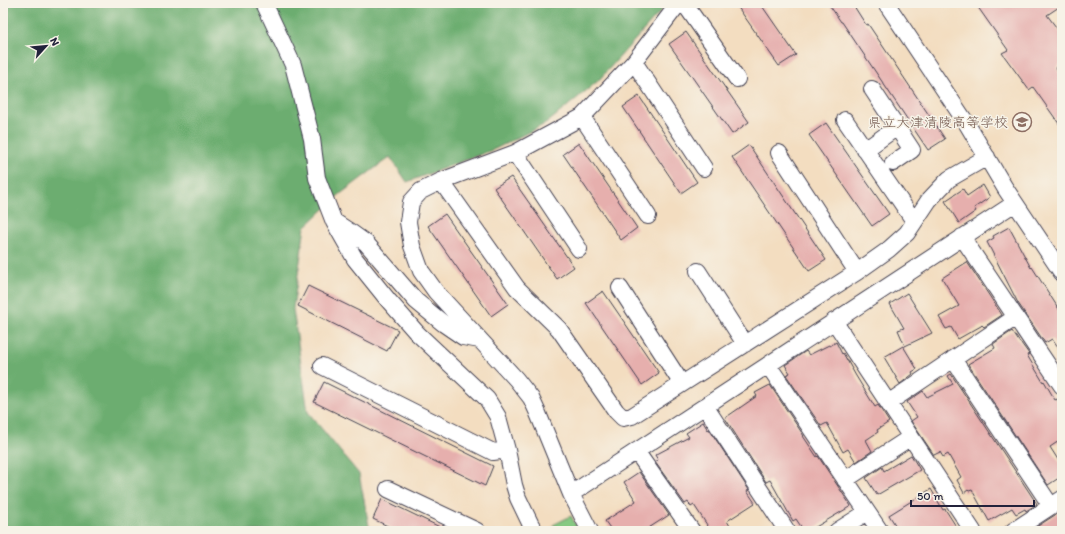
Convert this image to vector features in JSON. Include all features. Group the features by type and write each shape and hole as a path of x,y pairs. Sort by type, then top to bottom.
{"street":[{"path":"264,3 293,65 312,139 317,178 334,222 355,259 388,300 417,333 486,399 498,417 518,498 535,531"},
{"path":"590,531 570,494 531,398 516,379 436,292 422,271 412,246 408,222 411,202 421,191 442,181 516,153 582,117 634,62 679,3"},
{"path":"684,3 737,79"},
{"path":"886,3 967,124 1015,203 1062,273"},
{"path":"634,62 704,168"},
{"path":"872,89 912,150 893,163"},
{"path":"582,117 648,216"},
{"path":"845,120 914,221"},
{"path":"865,150 897,127"},
{"path":"516,153 579,249"},
{"path":"779,153 857,272"},
{"path":"442,181 517,288 559,329 616,411 623,418 632,416 857,272 888,250 907,233 929,200 949,179 987,157"},
{"path":"570,494 1015,203"},
{"path":"334,222 366,243 416,301 444,324 463,337 480,340"},
{"path":"962,237 1062,386"},
{"path":"698,271 745,344"},
{"path":"620,288 682,384"},
{"path":"888,403 1016,318"},
{"path":"834,321 973,531"},
{"path":"953,359 1056,503 1013,531"},
{"path":"768,365 880,531"},
{"path":"322,366 493,452 507,450"},
{"path":"705,406 787,531"},
{"path":"845,480 911,437"},
{"path":"636,451 692,531"},
{"path":"388,489 477,531"},
{"path":"837,531 867,512"}],"green space":[{"path":"3,3 667,3 598,81 547,123 495,149 407,182 390,157 339,195 305,227 293,309 308,412 359,474 370,531 3,531"},
{"path":"571,516 579,531 557,531 553,525"}],"building":[{"path":"735,3 760,3 796,55 779,66"},
{"path":"828,3 852,3 866,25 868,24 945,139 928,150"},
{"name":"県立大津清陵高等学校","path":"975,3 1062,3 1062,5 1047,15 1062,35 1062,63 1056,68 1062,76 1062,128 1033,87 1029,90 1002,53 1008,50"},
{"path":"686,32 749,122 732,134 669,44"},
{"path":"639,96 697,182 681,193 623,107"},
{"path":"826,123 889,214 872,226 809,135"},
{"path":"579,143 637,228 621,240 563,154"},
{"path":"749,145 826,260 809,271 732,157"},
{"path":"511,177 574,267 557,279 494,188"},
{"path":"983,185 990,197 974,208 976,211 959,223 945,201 963,189 967,196"},
{"path":"445,214 508,304 491,316 428,226"},
{"path":"1009,227 1031,268 1032,267 1062,314 1062,354 1052,339 1045,343 1018,303 987,242 994,238 993,236"},
{"path":"967,262 1002,315 984,327 982,325 958,339 951,327 946,329 939,317 959,306 942,278"},
{"path":"308,286 398,330 387,351 298,306"},
{"path":"603,291 659,373 642,385 586,303"},
{"path":"907,293 932,333 905,346 898,330 904,328 890,304"},
{"path":"1012,331 1029,354 1027,355 1043,382 1044,381 1055,400 1057,399 1062,408 1062,439 1050,447 1062,466 1062,476 1048,485 968,364 995,348 993,344"},
{"path":"836,342 875,407 878,405 889,422 866,440 872,451 856,462 848,449 843,452 827,423 821,426 786,375 790,373 785,365 806,351 809,355"},
{"path":"903,346 917,369 900,384 884,357"},
{"path":"951,374 1037,504 1026,511 1025,509 1016,514 1012,508 989,521 972,490 968,490 964,493 957,480 961,477 948,454 943,457 940,452 934,455 911,421 917,417 907,402 923,391 927,397 953,384 948,376"},
{"path":"324,382 493,466 485,486 314,402"},
{"path":"770,385 851,506 809,531 804,531 796,519 793,521 770,480 766,482 725,418 757,396 755,393"},
{"path":"703,422 749,490 747,491 755,503 727,521 733,531 711,531 694,505 691,507 688,502 685,504 655,462 658,460 655,455 689,437 686,433"},
{"path":"911,455 920,470 877,495 866,478 882,467 884,471"},
{"path":"639,472 669,515 644,531 612,531 605,521 636,501 624,482"},
{"path":"931,489 943,510 945,509 959,531 899,531 889,515"},
{"path":"382,499 448,531 398,531 373,519"},
{"path":"1062,510 1062,531 1030,531 1055,515"}],"place":[{"name":"県立大津清陵高等学校","path":"1022,122"}]}
